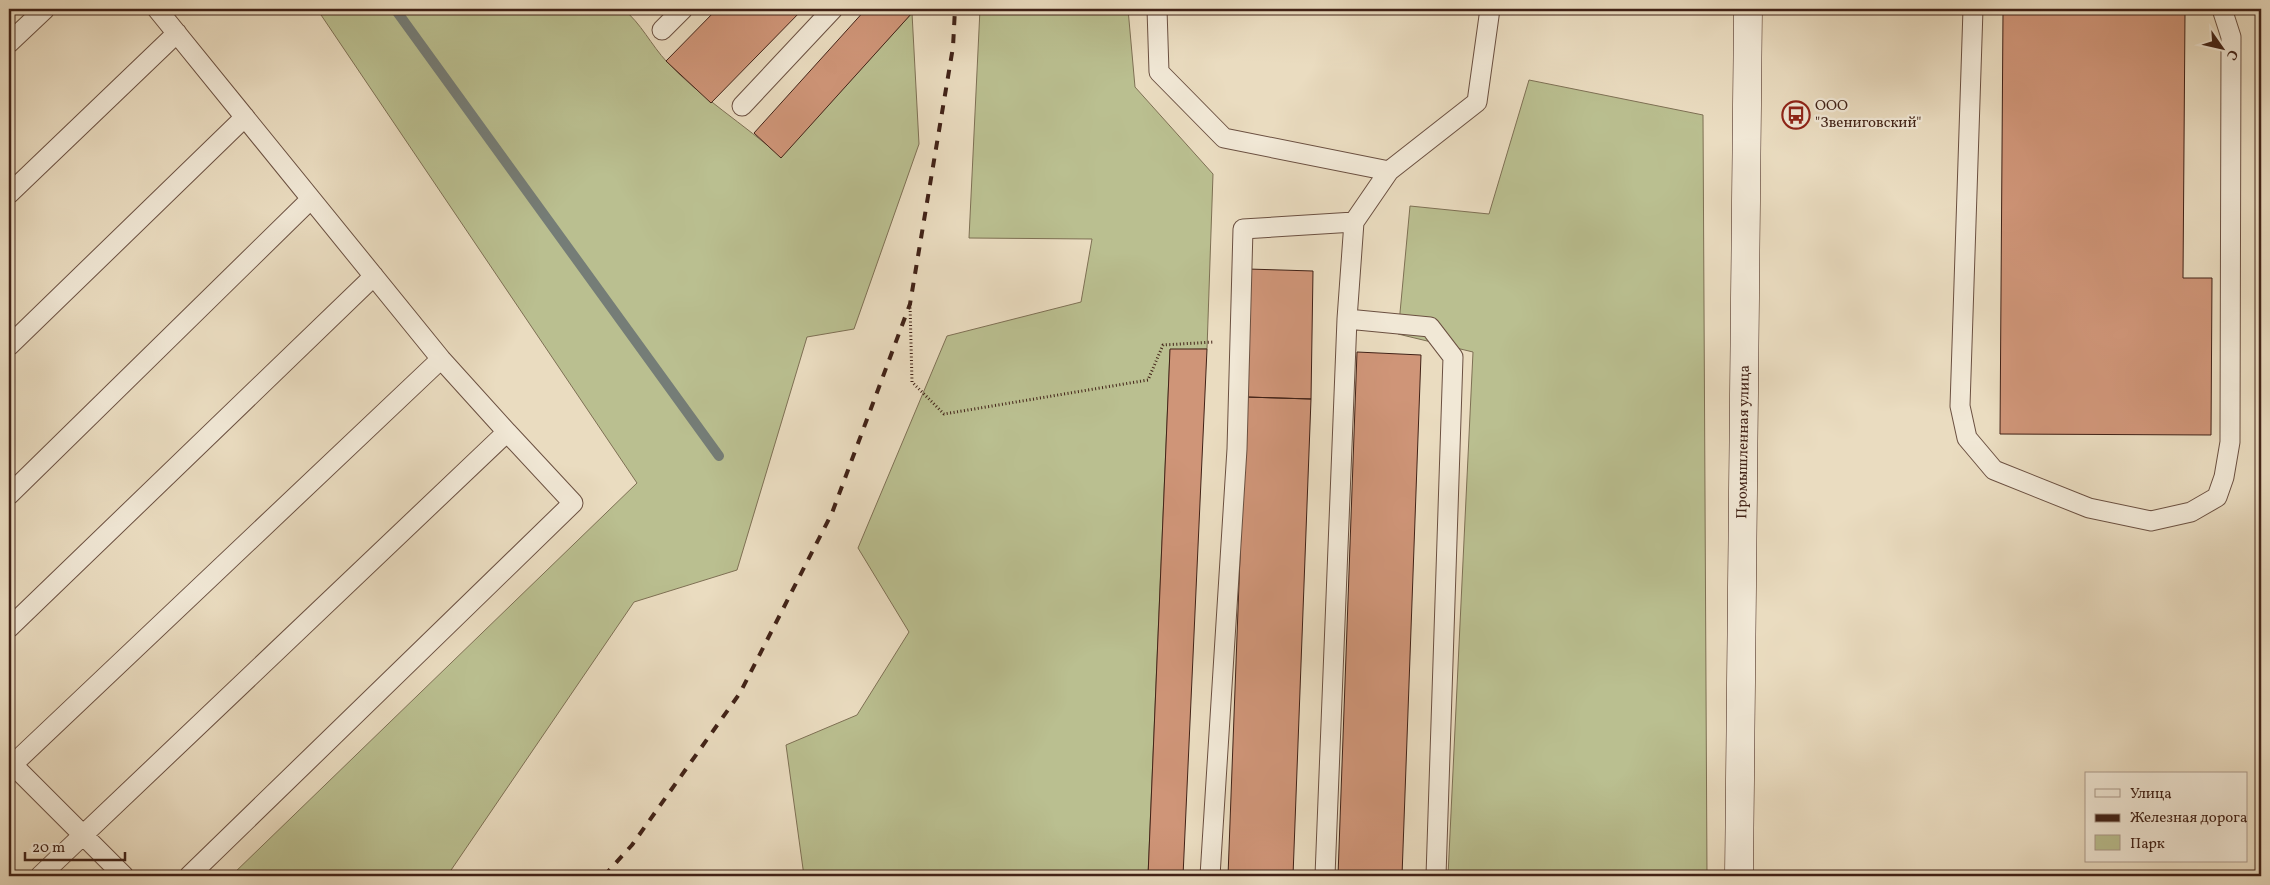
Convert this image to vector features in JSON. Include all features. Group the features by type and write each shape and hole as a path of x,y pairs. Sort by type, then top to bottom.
{"street":[{"name":"Промышленная улица","path":"1740,876 1748,9"}],"lane":[{"path":"9,43 45,9"},
{"path":"158,9 441,358 573,503 189,876"},
{"path":"662,30 683,9"},
{"path":"742,106 833,9"},
{"path":"1156,9 1159,72 1224,138 1389,171"},
{"path":"1325,876 1347,318 1354,222 1389,171 1477,102 1490,9"},
{"path":"1973,9 1960,406 1967,438 1994,470 2089,508 2151,520 2191,512 2216,497 2224,476 2230,442 2230,37 2222,9"},
{"path":"9,194 177,33"},
{"path":"9,346 244,117"},
{"path":"9,495 311,199"},
{"path":"1210,876 1237,449 1243,229 1354,222"},
{"path":"9,628 374,276"},
{"path":"1347,318 1430,327 1453,357 1436,876"},
{"path":"124,876 10,765 441,358"},
{"path":"40,876 507,432"}],"path":[{"path":"910,304 912,382 944,414 1148,380 1163,345 1239,340"}],"green space":[{"path":"317,9 623,9 680,75 781,157 912,13 919,144 854,329 807,337 737,570 634,602 447,876 231,876 637,483"},
{"path":"980,9 1128,9 1135,87 1213,174 1207,349 1170,350 1148,876 804,876 786,745 857,715 909,632 858,548 947,336 1081,302 1092,239 969,238"},
{"path":"1529,80 1703,115 1707,876 1448,876 1473,352 1398,334 1410,206 1489,214"}],"building":[{"path":"717,9 803,9 711,103 666,61"},
{"path":"866,9 907,9 912,13 781,158 754,133"},
{"path":"2003,12 2185,13 2183,278 2212,278 2211,435 2000,434"},
{"path":"1248,269 1313,271 1311,399 1246,397"},
{"path":"1170,349 1207,349 1183,876 1148,876"},
{"path":"1357,352 1421,355 1402,876 1338,876"},
{"path":"1246,397 1311,399 1293,876 1228,876"}],"waterway":[{"path":"395,9 719,456"}],"railway":[{"path":"604,876 632,845 740,693 832,513 910,304 953,47 955,9"}],"place":[{"name":"ООО \"Звениговский\"","path":"1796,115"}]}
